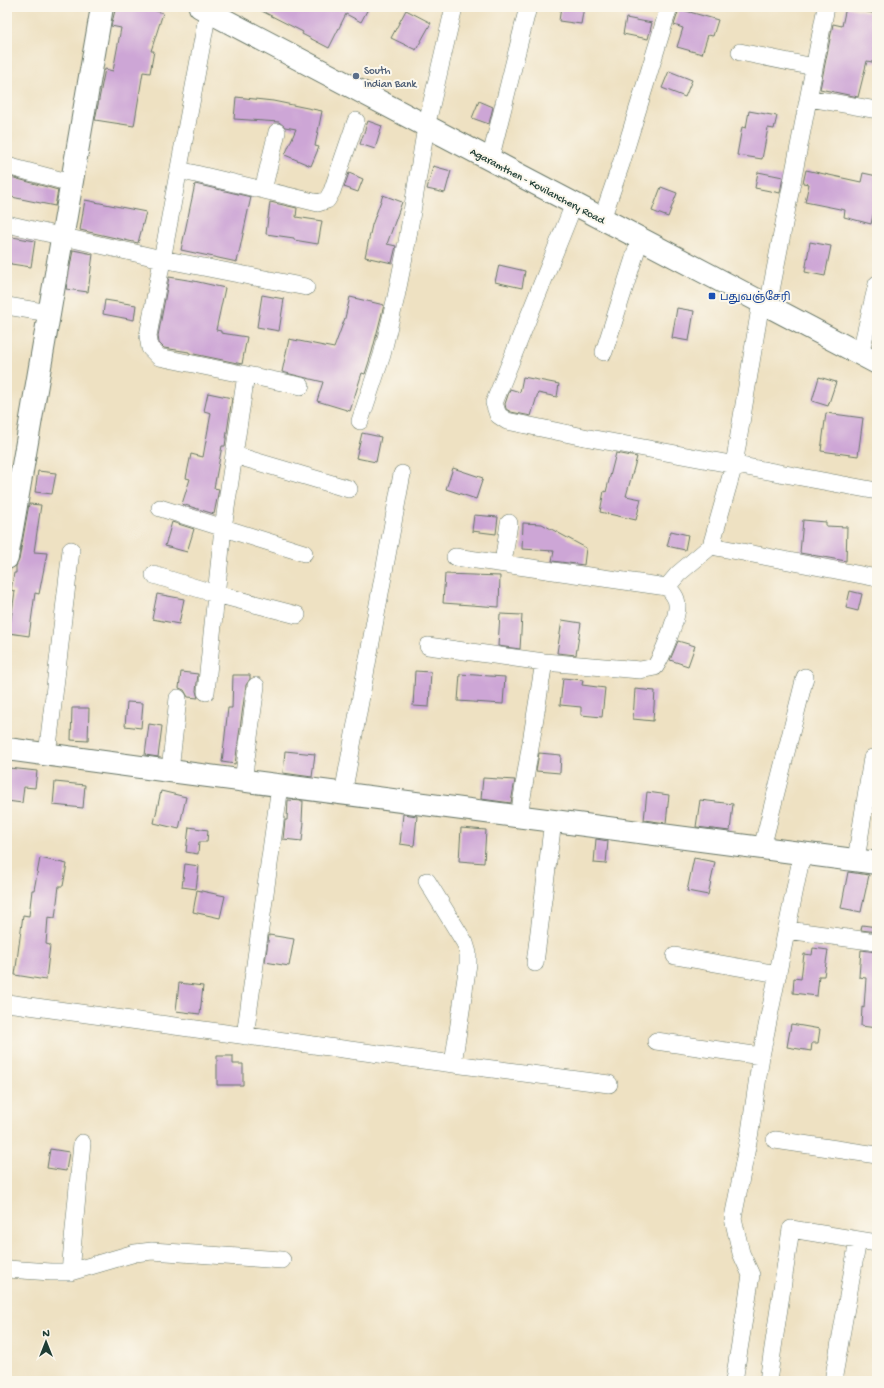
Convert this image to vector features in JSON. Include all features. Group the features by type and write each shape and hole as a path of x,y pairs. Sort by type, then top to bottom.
{"street":[{"path":"7,558 102,7"},
{"path":"490,160 528,7"},
{"path":"602,219 624,157 669,7"},
{"path":"667,587 678,574 711,546 734,465 765,304 809,98 826,7"},
{"path":"204,9 179,170 148,336 150,348 159,357 300,386"},
{"name":"Agaramthen - Kovilanchery Road","path":"204,9 869,359"},
{"path":"360,421 382,355 396,297 407,242 426,126 449,9"},
{"path":"740,52 814,67"},
{"path":"809,98 877,110"},
{"path":"179,170 318,203 327,200 332,191 356,122"},
{"path":"263,190 277,132"},
{"path":"7,166 72,183"},
{"path":"574,204 494,403 498,415 508,421 877,491"},
{"path":"7,224 162,259 306,287"},
{"path":"604,352 640,239"},
{"path":"869,359 877,284"},
{"path":"7,306 49,313"},
{"path":"206,692 223,528 246,375"},
{"path":"234,455 349,489"},
{"path":"343,794 402,474"},
{"path":"160,508 304,553"},
{"path":"502,563 509,523"},
{"path":"711,546 877,578"},
{"path":"46,755 72,550"},
{"path":"428,646 544,662 640,670 655,667 661,658 675,616 677,606 674,594 667,587 455,557"},
{"path":"154,575 216,594 297,615"},
{"path":"519,816 544,662"},
{"path":"762,848 805,678"},
{"path":"243,781 256,686"},
{"path":"170,771 178,698"},
{"path":"7,749 280,786 877,863"},
{"path":"856,860 872,758"},
{"path":"245,1036 280,786"},
{"path":"534,963 554,821"},
{"path":"734,1381 751,1275 741,1253 733,1218 750,1132 761,1056 802,854"},
{"path":"427,881 465,943 468,953 468,964 453,1064"},
{"path":"787,930 877,942"},
{"path":"675,956 778,974"},
{"path":"7,1003 609,1084"},
{"path":"656,1041 761,1056"},
{"path":"775,1140 877,1155"},
{"path":"70,1272 82,1143"},
{"path":"768,1381 791,1229 877,1243"},
{"path":"833,1381 858,1240"},
{"path":"7,1269 70,1272 135,1253 152,1251 282,1260"}],"building":[{"path":"116,7 144,7 163,13 151,51 154,51 150,73 143,72 134,126 95,120 105,69 113,71 121,28 111,26"},
{"path":"254,7 369,7 361,22 346,14 329,48 302,34 303,32"},
{"path":"561,7 584,7 581,24 559,21"},
{"path":"846,7 877,14 877,63 867,61 858,97 820,89 833,24 842,26"},
{"path":"679,9 718,20 713,36 708,35 702,54 677,47 683,28 674,25"},
{"path":"406,10 431,23 416,50 391,38"},
{"path":"626,18 652,23 648,39 623,34"},
{"path":"669,71 692,80 685,97 662,88"},
{"path":"236,97 273,101 322,111 315,146 319,147 311,166 285,155 296,129 285,127 279,122 234,119"},
{"path":"479,101 493,107 489,124 472,118"},
{"path":"749,111 777,116 774,129 768,128 762,159 737,155 742,127 746,128"},
{"path":"368,121 382,126 375,149 360,144"},
{"path":"433,166 451,171 445,193 427,189"},
{"path":"806,170 861,182 863,173 877,176 877,199 871,224 844,217 845,210 805,202 809,184 803,183"},
{"path":"758,172 783,177 780,193 755,188"},
{"path":"349,173 363,179 358,192 344,187"},
{"path":"7,176 58,190 55,206 7,196"},
{"path":"195,184 251,197 237,262 181,250"},
{"path":"661,187 677,193 668,217 652,211"},
{"path":"383,195 402,202 387,244 396,246 392,263 365,257 372,225"},
{"path":"85,200 146,212 138,243 80,230"},
{"path":"270,202 297,208 296,217 322,221 318,244 294,240 294,238 266,234"},
{"path":"7,236 35,241 31,267 7,262"},
{"path":"810,242 831,246 825,276 805,272"},
{"path":"73,250 93,254 88,292 66,289"},
{"path":"499,265 525,271 522,288 495,282"},
{"path":"169,277 225,288 216,330 221,331 221,333 247,337 242,364 164,348 159,343 158,336"},
{"path":"262,295 284,299 279,331 257,327"},
{"path":"350,297 384,305 365,374 362,373 350,411 317,401 323,382 282,372 289,339 334,348 345,318"},
{"path":"105,300 136,305 134,320 103,314"},
{"path":"677,308 694,311 689,341 672,338"},
{"path":"523,377 559,384 557,397 538,393 531,416 511,412 506,409 505,404 510,389 520,392"},
{"path":"819,377 836,382 828,406 812,401"},
{"path":"208,393 232,398 225,446 222,446 214,488 219,489 214,514 182,504 190,479 186,478 191,454 203,457 211,413 204,411"},
{"path":"826,413 863,418 858,456 821,451"},
{"path":"362,433 381,437 376,462 356,458"},
{"path":"616,453 637,457 626,496 641,499 636,520 600,512 604,491 606,492"},
{"path":"453,468 483,478 476,499 446,489"},
{"path":"38,471 56,473 52,494 35,492"},
{"path":"29,504 41,505 34,552 47,553 39,594 35,593 29,636 9,633 15,591 11,590 14,573 16,573 16,566 19,560"},
{"path":"474,515 498,517 496,534 472,531"},
{"path":"803,520 826,522 826,526 847,527 846,561 800,553"},
{"path":"172,522 194,529 187,552 165,546"},
{"path":"523,523 542,524 586,548 584,565 552,561 554,551 522,549"},
{"path":"671,531 688,535 685,550 667,546"},
{"path":"445,574 500,576 499,607 443,603"},
{"path":"850,591 862,594 858,611 846,608"},
{"path":"157,594 184,599 179,624 152,619"},
{"path":"500,614 522,615 520,649 498,646"},
{"path":"562,620 581,623 576,655 557,653"},
{"path":"678,641 695,646 688,666 670,660"},
{"path":"415,671 431,672 429,707 413,706"},
{"path":"181,672 198,674 196,691 198,698 188,697 184,690 179,688"},
{"path":"460,674 505,677 503,704 458,701"},
{"path":"233,675 250,675 250,679 246,685 235,764 222,762 228,708 232,708"},
{"path":"563,678 583,680 582,685 605,688 602,717 581,715 581,707 560,705"},
{"path":"635,689 655,691 653,721 633,719"},
{"path":"127,702 143,703 141,728 125,726"},
{"path":"72,708 89,708 88,741 71,740"},
{"path":"149,724 162,726 158,757 145,755"},
{"path":"285,751 315,754 312,777 283,773"},
{"path":"539,753 561,755 560,773 536,771"},
{"path":"9,768 37,771 35,788 24,787 22,803 7,801"},
{"path":"483,778 515,780 511,803 481,799"},
{"path":"55,782 85,785 83,808 53,805"},
{"path":"161,791 186,797 179,829 154,823"},
{"path":"647,792 669,795 666,823 644,820"},
{"path":"288,800 303,801 302,822 304,822 302,841 283,839 285,820 287,820"},
{"path":"700,800 733,804 730,831 696,827"},
{"path":"403,814 417,816 414,846 400,844"},
{"path":"189,827 208,830 207,842 199,842 198,854 186,852"},
{"path":"461,828 486,830 484,863 459,861"},
{"path":"596,839 608,841 606,864 594,863"},
{"path":"40,858 67,864 63,886 59,886 55,918 48,917 46,944 50,945 46,980 15,975 23,915 29,916 32,890 34,890"},
{"path":"694,858 715,862 708,895 687,891"},
{"path":"185,864 199,866 196,889 182,887"},
{"path":"848,872 869,875 861,912 841,908"},
{"path":"197,890 225,896 220,918 193,912"},
{"path":"862,925 877,927 877,932 861,930"},
{"path":"269,935 294,939 289,966 265,962"},
{"path":"813,948 828,950 824,976 819,976 817,996 793,993 794,978 801,979 804,954 812,955"},
{"path":"861,950 877,952 877,1028 861,1026 866,978 859,977"},
{"path":"179,983 203,986 200,1014 176,1011"},
{"path":"791,1024 820,1029 818,1043 812,1043 811,1051 787,1047"},
{"path":"217,1056 233,1056 233,1064 243,1064 243,1085 217,1085"},
{"path":"50,1149 69,1152 66,1171 47,1168"}],"place":[{"name":"South Indian Bank","path":"356,76"},
{"name":"பதுவஞ்சேரி","path":"712,296"}]}
